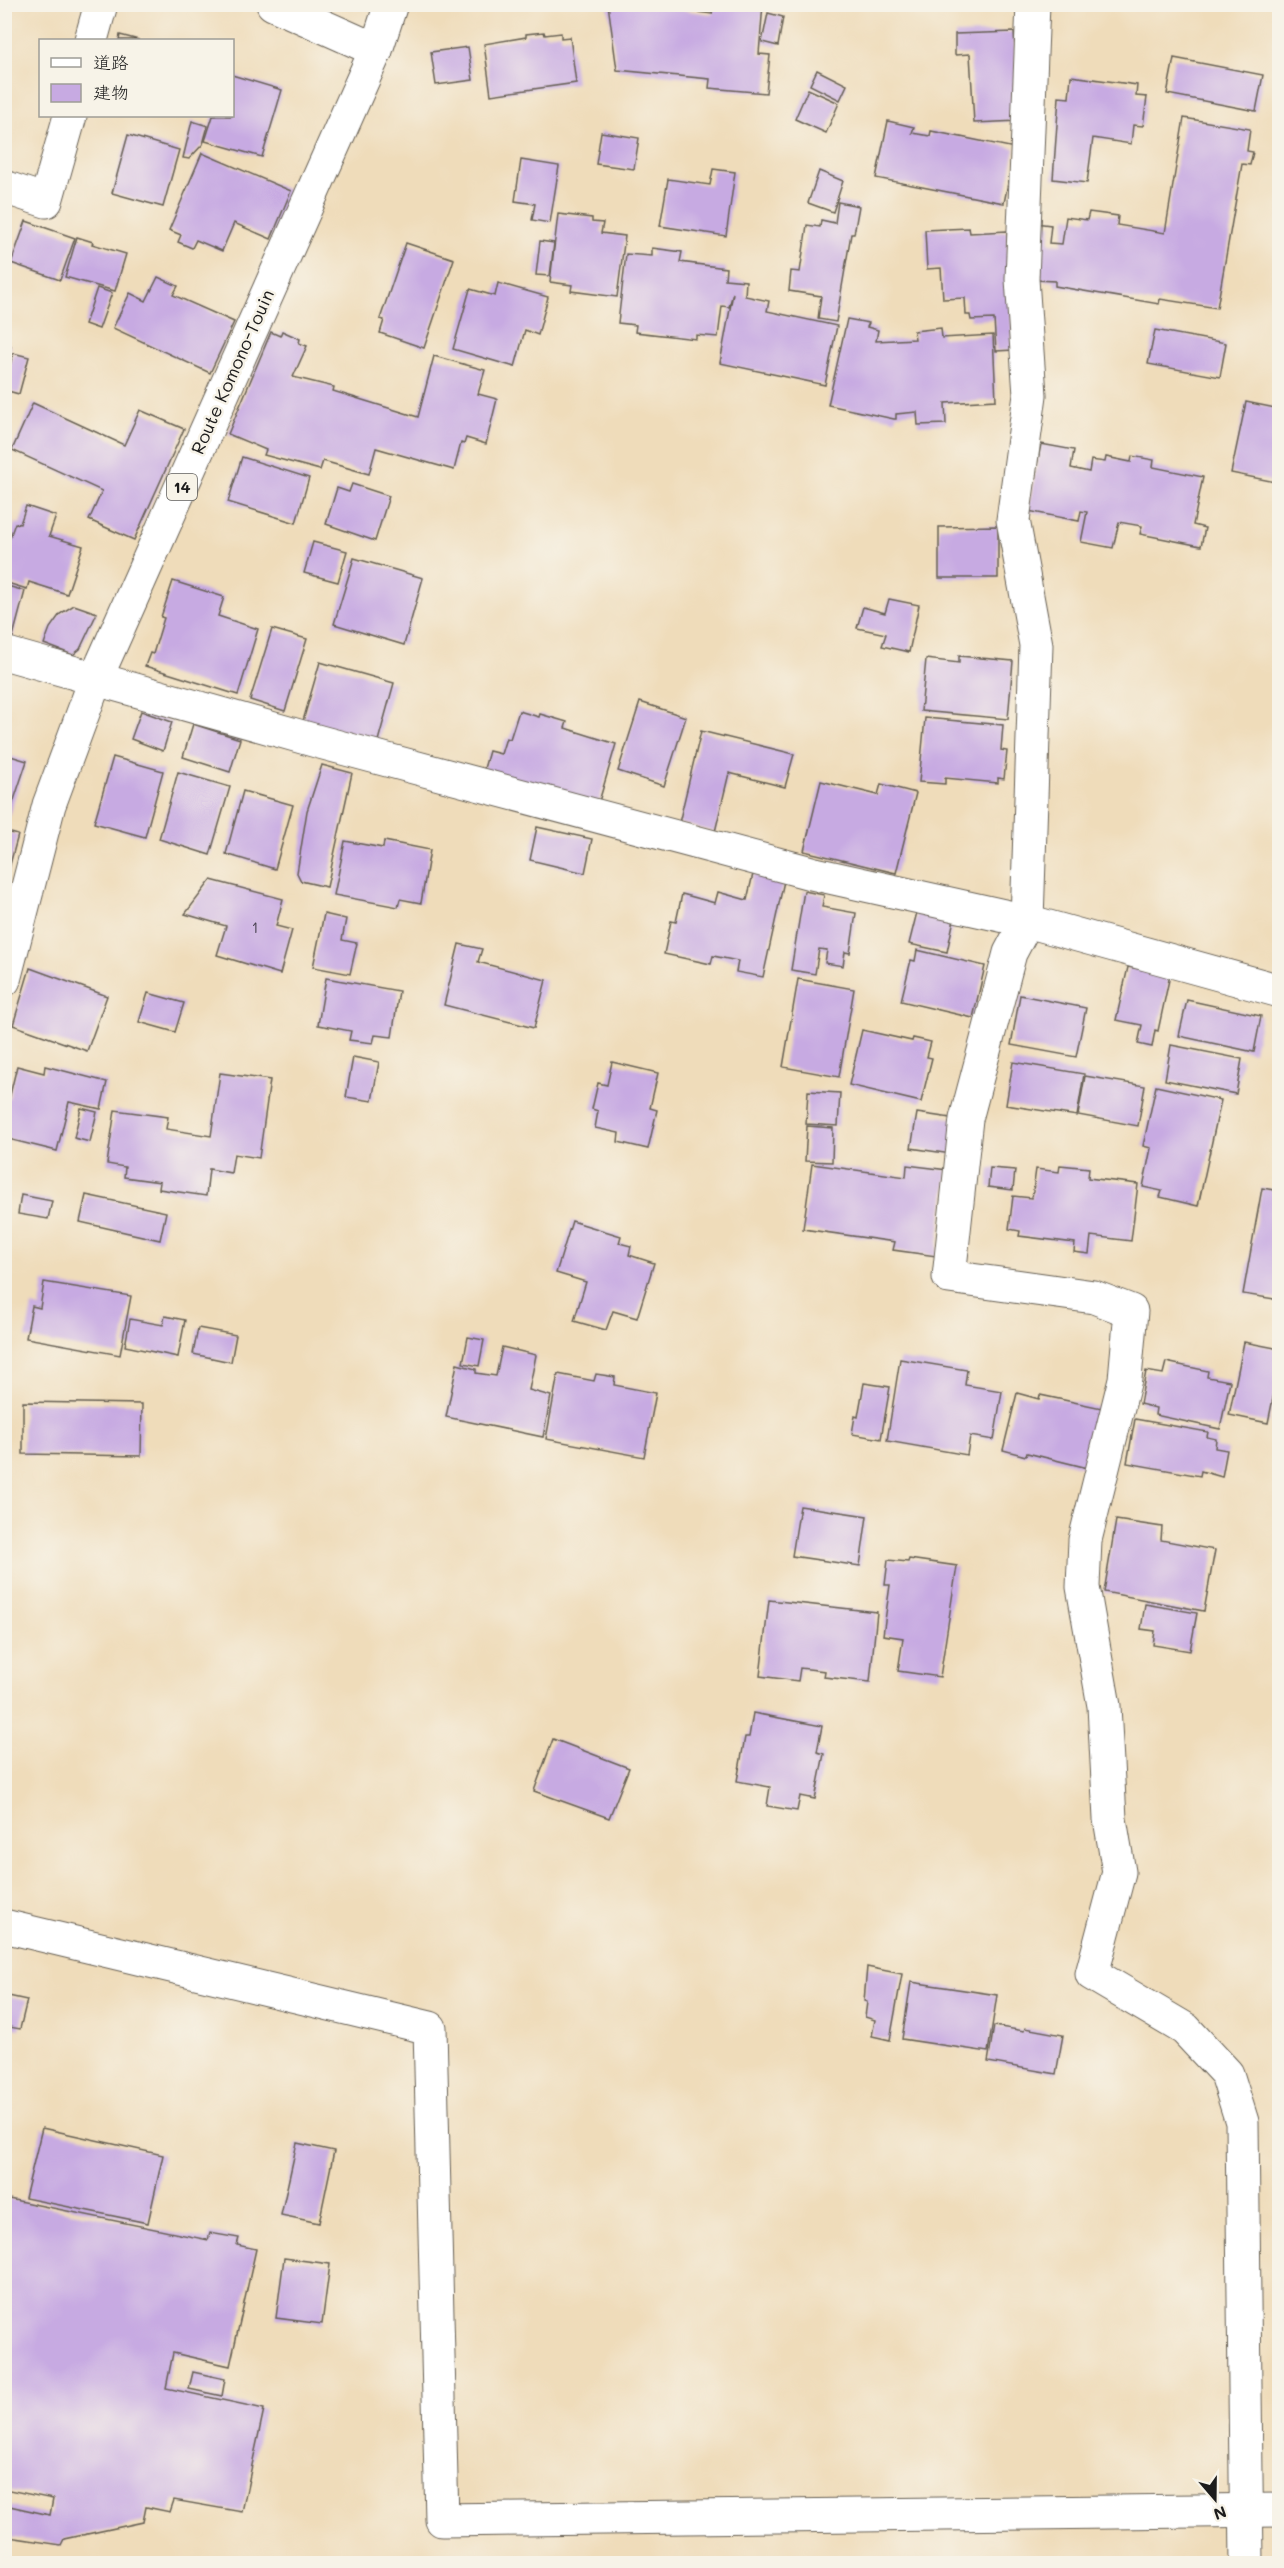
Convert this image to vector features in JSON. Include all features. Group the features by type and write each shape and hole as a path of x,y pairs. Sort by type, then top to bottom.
{"street":[{"path":"91,39 101,4"},
{"path":"273,4 376,50"},
{"name":"Route Komono-Touin","path":"4,980 49,805 96,678 376,50 391,4"},
{"path":"1033,4 1022,279 1030,395 1013,520 1036,645 1027,921 1010,953 966,1119 949,1277 1094,1297 1131,1311 1125,1379 1085,1540 1083,1587 1104,1706 1110,1819 1119,1872 1092,1974 1185,2030 1227,2074 1242,2122 1247,2564"},
{"path":"4,186 46,201 70,117"},
{"path":"4,653 320,742 811,873 1027,921 1280,991"},
{"path":"4,1926 430,2028 442,2520 1280,2510"}],"building":[{"path":"608,4 651,4 651,6 712,14 714,4 763,4 759,54 770,55 766,93 709,88 710,79 617,70"},
{"path":"1144,4 1174,4 1173,9"},
{"path":"768,13 783,17 778,46 762,42"},
{"path":"544,32 545,35 561,33 561,38 570,37 576,83 491,95 484,44"},
{"path":"1014,32 1019,121 974,123 970,54 955,55 955,34"},
{"path":"120,35 135,39 119,39"},
{"path":"468,47 473,80 436,85 431,52"},
{"path":"1174,58 1263,75 1256,111 1167,94"},
{"path":"817,70 847,85 840,100 810,85"},
{"path":"234,76 282,90 262,157 205,141 213,117 234,117"},
{"path":"1071,76 1137,85 1136,96 1147,97 1143,126 1133,125 1131,144 1093,138 1087,183 1053,179 1059,97 1069,98"},
{"path":"808,89 839,103 826,133 795,119"},
{"path":"1184,118 1250,129 1247,151 1253,152 1250,165 1242,164 1217,308 1160,299 1159,304 1055,286 1055,281 1035,280 1035,223 1051,225 1049,243 1062,244 1066,217 1087,220 1089,212 1118,216 1117,225 1165,233"},
{"path":"192,121 208,126 203,144 189,159 183,158"},
{"path":"888,121 914,127 912,133 930,136 931,131 1015,148 1004,203 876,178"},
{"path":"601,132 639,138 634,169 596,164"},
{"path":"128,135 179,150 163,207 112,193"},
{"path":"202,153 291,191 271,239 234,223 222,251 196,240 192,248 178,242 181,235 169,230"},
{"path":"521,160 559,166 550,223 532,220 535,204 515,201"},
{"path":"713,169 735,172 726,236 660,226 668,179 710,185"},
{"path":"819,171 843,181 833,212 808,203"},
{"path":"838,202 859,206 854,234 851,234 836,322 818,319 821,296 789,291 791,271 800,272 807,225 820,227 821,220 835,223"},
{"path":"558,214 592,218 592,222 603,223 601,233 625,236 617,297 571,291 572,285 550,282"},
{"path":"26,221 75,238 60,280 11,263"},
{"path":"969,228 970,233 1007,231 1013,350 996,351 994,319 971,320 970,315 966,315 965,298 943,299 941,268 927,269 925,230"},
{"path":"77,237 126,254 115,291 65,277"},
{"path":"540,241 554,243 550,276 536,275"},
{"path":"406,243 454,259 424,348 380,333 384,320 380,319"},
{"path":"652,248 682,252 680,262 726,268 725,279 746,281 745,296 769,301 767,311 837,326 825,385 720,363 733,293 729,307 722,306 718,337 696,335 696,339 635,332 636,325 618,323 626,254 652,256"},
{"path":"158,277 178,286 173,295 234,322 210,373 113,328 130,293 146,301"},
{"path":"498,283 548,297 538,335 525,330 515,367 453,349 470,289 495,296"},
{"path":"97,288 112,293 99,329 85,324"},
{"path":"847,319 869,323 867,327 878,330 876,341 915,339 914,331 941,328 942,338 993,335 996,400 945,403 946,424 918,425 917,412 896,414 896,419 894,419 828,405"},
{"path":"1155,330 1226,343 1220,377 1148,364"},
{"path":"282,331 300,339 299,343 307,346 293,377 334,387 333,391 418,417 434,356 485,370 478,394 497,399 486,444 466,438 464,444 461,443 454,470 376,448 369,474 323,461 320,470 264,455 266,450 228,434 271,332 280,336"},
{"path":"4,344 11,346 5,367 4,367"},
{"path":"13,353 29,357 19,394 4,390"},
{"path":"1246,402 1280,409 1280,483 1231,473"},
{"path":"33,403 124,445 140,410 184,429 134,540 89,520 102,491 12,450"},
{"path":"1041,444 1074,450 1071,468 1089,472 1091,460 1105,462 1106,457 1131,462 1132,456 1154,460 1153,467 1203,477 1193,525 1205,528 1201,546 1140,534 1142,526 1119,522 1113,548 1081,542 1087,512 1081,511 1079,521 1028,511"},
{"path":"242,457 309,478 296,523 228,502"},
{"path":"352,484 389,496 375,541 326,524 337,488 349,492"},
{"path":"26,506 56,516 49,536 83,546 67,594 29,582 27,589 4,582 4,554 15,523 20,524"},
{"path":"998,526 998,578 939,578 939,527"},
{"path":"313,542 347,551 338,582 304,573"},
{"path":"354,558 423,578 404,645 334,624"},
{"path":"173,581 224,597 218,616 258,629 238,695 145,666 150,653 153,654 164,618 161,617"},
{"path":"4,585 25,591 12,640 4,638"},
{"path":"889,599 919,605 909,652 882,646 886,634 857,628 863,607 885,613"},
{"path":"74,605 97,613 80,649 73,655 44,644 50,628 60,614"},
{"path":"272,629 307,639 285,711 250,700"},
{"path":"959,656 1013,661 1008,719 921,711 926,659 959,663"},
{"path":"320,662 394,683 378,741 303,721"},
{"path":"640,702 686,717 664,786 618,771"},
{"path":"141,711 172,722 163,751 131,739"},
{"path":"519,711 567,722 565,728 616,744 598,805 483,772 489,751 501,754 506,738 510,739"},
{"path":"925,718 1003,725 1001,750 1007,751 1004,779 998,778 998,783 945,778 945,784 919,782"},
{"path":"193,724 240,739 230,772 183,757"},
{"path":"701,731 794,754 785,787 729,773 715,832 679,823"},
{"path":"4,754 27,761 6,824 4,824"},
{"path":"113,757 163,771 145,837 94,823"},
{"path":"322,765 352,773 327,887 301,881 297,873 307,811"},
{"path":"178,772 230,787 210,855 159,839"},
{"path":"821,781 878,795 881,784 916,793 896,873 804,851"},
{"path":"243,791 293,805 275,869 226,854"},
{"path":"537,827 592,839 585,873 530,860"},
{"path":"4,831 18,835 5,883 4,883"},
{"path":"345,841 383,848 384,841 430,850 421,903 400,899 398,907 334,895"},
{"path":"753,874 784,881 763,977 736,972 738,961 713,956 711,964 664,954 671,921 676,922 682,894 715,903 718,892 747,900"},
{"path":"211,880 283,899 276,926 292,930 280,974 217,955 226,926 185,914"},
{"path":"804,891 824,895 822,907 856,913 850,953 845,952 843,966 825,963 827,950 819,949 815,974 791,970"},
{"path":"917,912 954,919 947,952 909,944"},
{"path":"324,914 346,919 342,940 357,943 350,974 313,967"},
{"path":"459,944 482,949 478,962 546,980 534,1028 444,1005"},
{"path":"917,950 985,966 973,1018 901,1001 911,960 915,961"},
{"path":"1128,967 1170,975 1158,1031 1155,1030 1152,1047 1138,1044 1142,1025 1116,1020"},
{"path":"30,968 107,996 87,1051 13,1025"},
{"path":"326,978 399,991 392,1037 375,1035 373,1043 349,1040 351,1031 318,1025"},
{"path":"798,979 854,989 839,1077 783,1067"},
{"path":"148,993 184,1003 175,1032 139,1022"},
{"path":"1020,995 1086,1008 1076,1057 1011,1045"},
{"path":"1187,1000 1261,1016 1254,1052 1179,1036"},
{"path":"862,1030 912,1041 913,1038 931,1042 927,1057 932,1058 921,1102 849,1085"},
{"path":"1171,1045 1242,1059 1236,1094 1165,1080"},
{"path":"353,1057 379,1062 372,1101 346,1097"},
{"path":"612,1062 658,1073 650,1108 657,1110 648,1149 618,1142 619,1133 595,1128 598,1111 592,1109 598,1083 607,1085"},
{"path":"1013,1062 1084,1074 1077,1116 1006,1105"},
{"path":"17,1066 44,1073 45,1066 107,1082 101,1109 69,1102 57,1151 4,1138 4,1098 9,1099"},
{"path":"220,1073 270,1080 259,1158 234,1154 231,1173 209,1169 206,1196 159,1189 160,1182 124,1177 125,1167 107,1164 115,1110 168,1117 166,1129 211,1136"},
{"path":"1085,1076 1145,1086 1138,1126 1078,1115"},
{"path":"1156,1086 1221,1100 1198,1206 1160,1197 1162,1191 1143,1187 1151,1148 1143,1146"},
{"path":"808,1091 840,1093 838,1126 806,1124"},
{"path":"81,1108 97,1112 90,1142 74,1138"},
{"path":"917,1113 957,1119 951,1154 911,1148"},
{"path":"807,1126 833,1128 832,1162 805,1161"},
{"path":"812,1164 906,1177 907,1165 948,1170 936,1256 893,1250 895,1242 803,1229"},
{"path":"1060,1165 1089,1168 1088,1178 1138,1184 1131,1241 1091,1236 1089,1254 1074,1252 1075,1243 1019,1236 1020,1231 1009,1229 1013,1196 1032,1198 1036,1169 1059,1172"},
{"path":"990,1168 1015,1170 1013,1190 988,1187"},
{"path":"1262,1188 1280,1191 1280,1300 1243,1294"},
{"path":"21,1195 52,1201 48,1219 18,1214"},
{"path":"86,1195 166,1212 160,1240 80,1222"},
{"path":"572,1221 621,1236 619,1243 631,1246 629,1255 654,1263 637,1318 613,1311 606,1330 574,1321 586,1282 556,1273"},
{"path":"44,1282 131,1296 120,1355 26,1338 32,1306 40,1308"},
{"path":"165,1316 185,1320 178,1357 125,1346 130,1319 163,1325"},
{"path":"198,1328 236,1335 231,1362 193,1354"},
{"path":"468,1337 484,1340 479,1366 463,1363"},
{"path":"1244,1342 1280,1349 1280,1364 1268,1423 1229,1415"},
{"path":"502,1347 536,1355 529,1390 551,1396 543,1437 446,1417 457,1364 476,1369 476,1373 496,1376"},
{"path":"900,1359 967,1370 965,1385 1002,1391 994,1440 970,1436 967,1455 887,1441"},
{"path":"1166,1362 1208,1371 1207,1377 1230,1381 1220,1429 1155,1415 1156,1408 1140,1404 1146,1371 1163,1374"},
{"path":"558,1374 594,1381 596,1374 615,1377 614,1385 656,1393 644,1457 546,1439"},
{"path":"864,1383 890,1387 881,1439 852,1434 855,1416 858,1417"},
{"path":"1017,1393 1039,1399 1040,1395 1102,1408 1088,1468 1027,1453 1026,1456 1003,1450"},
{"path":"23,1402 142,1404 141,1456 23,1454"},
{"path":"1135,1419 1208,1432 1207,1437 1216,1439 1215,1448 1227,1450 1222,1477 1201,1471 1200,1476 1127,1463"},
{"path":"800,1506 867,1516 860,1566 792,1556"},
{"path":"1116,1520 1162,1527 1161,1540 1215,1550 1204,1611 1104,1592"},
{"path":"909,1559 957,1566 940,1677 898,1671 903,1638 883,1635 890,1585 885,1585 888,1560 908,1562"},
{"path":"769,1600 877,1612 870,1682 824,1677 825,1671 800,1668 798,1681 760,1676"},
{"path":"1145,1604 1197,1613 1190,1651 1153,1645 1155,1631 1141,1629"},
{"path":"753,1713 822,1726 817,1752 824,1754 815,1799 800,1796 797,1811 767,1806 770,1787 737,1781 745,1737 749,1737"},
{"path":"553,1739 629,1768 609,1818 534,1791"},
{"path":"867,1967 902,1974 890,2040 872,2036 875,2020 865,2017"},
{"path":"911,1982 997,1995 988,2052 902,2039"},
{"path":"4,1995 27,2000 20,2029 4,2026"},
{"path":"994,2026 1024,2031 1025,2028 1063,2035 1056,2074 988,2062"},
{"path":"42,2128 163,2155 148,2223 25,2198"},
{"path":"297,2143 334,2151 319,2223 281,2215"},
{"path":"4,2198 208,2240 210,2233 239,2238 237,2245 256,2249 230,2366 173,2353 166,2388 264,2409 242,2512 174,2500 170,2512 146,2507 143,2522 64,2539 61,2545 9,2537 8,2547 5,2546 5,2505 50,2515 53,2499 4,2489"},
{"path":"284,2258 330,2264 322,2324 276,2318"},
{"path":"193,2372 225,2379 222,2396 189,2389"}]}
